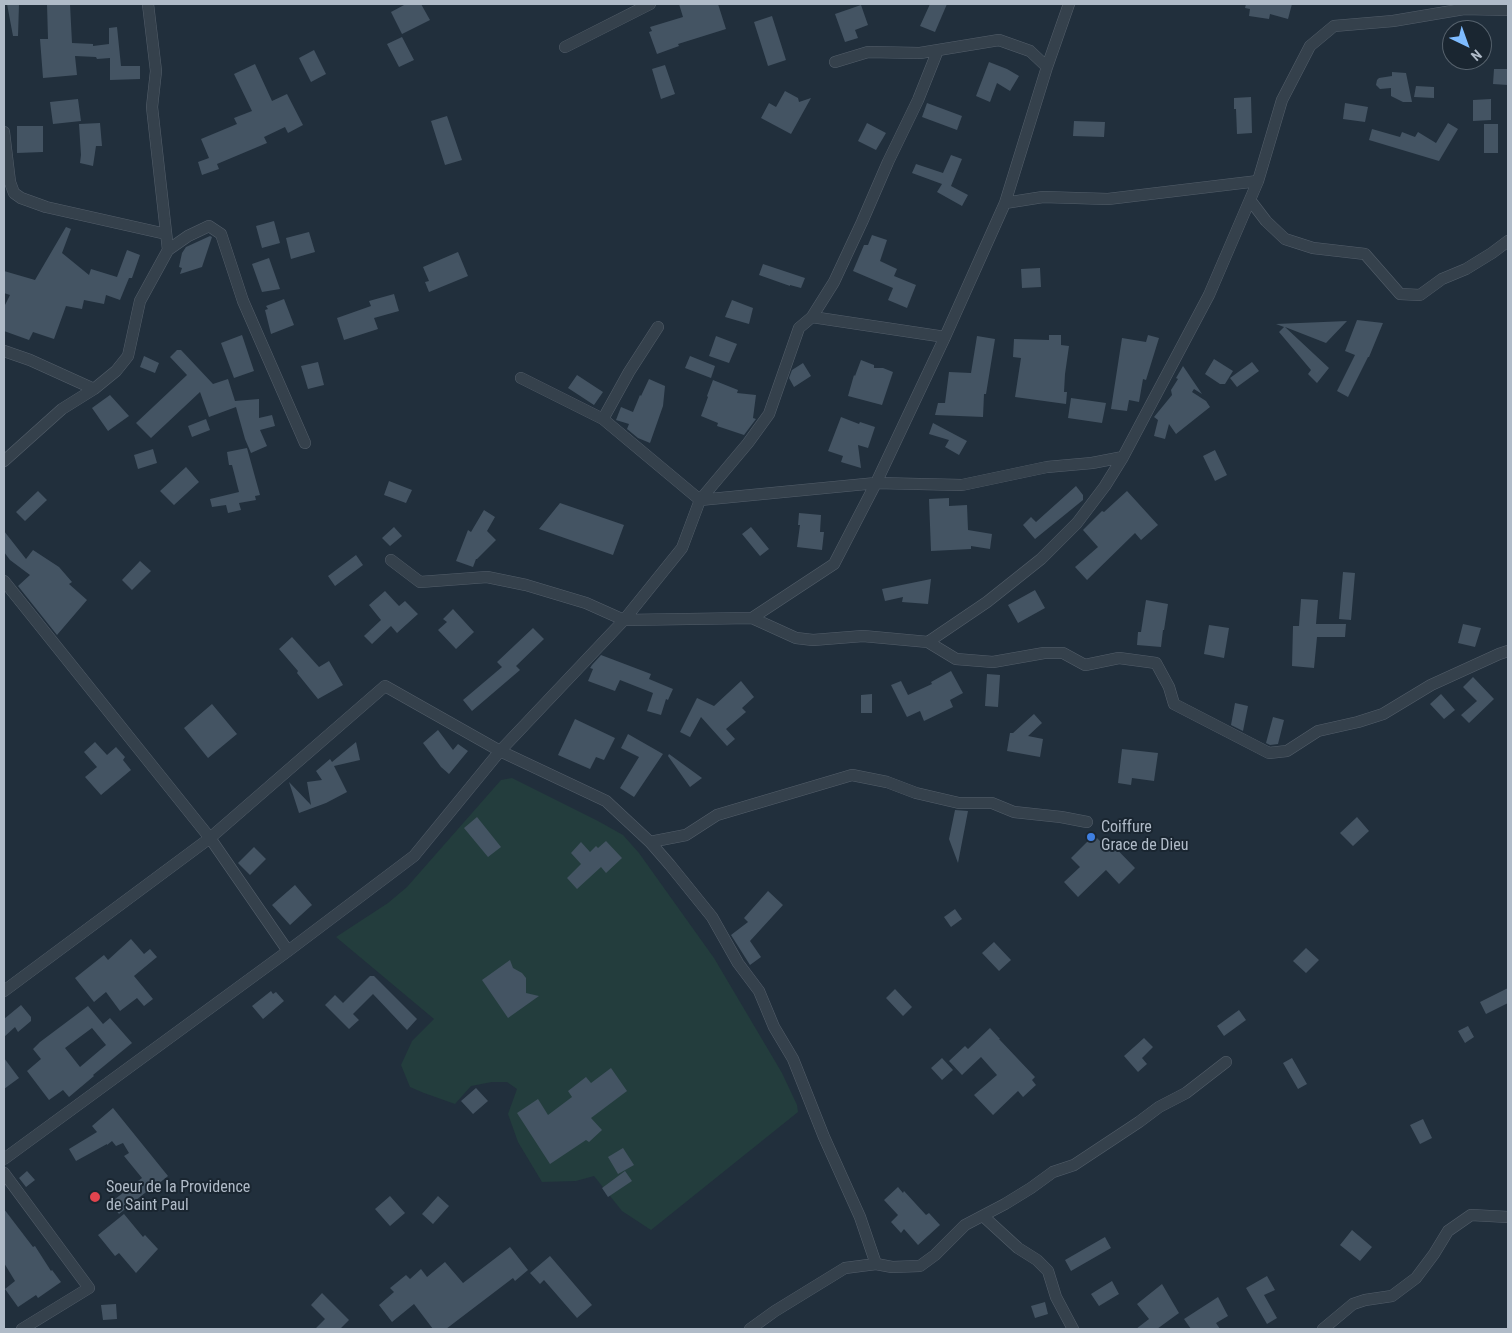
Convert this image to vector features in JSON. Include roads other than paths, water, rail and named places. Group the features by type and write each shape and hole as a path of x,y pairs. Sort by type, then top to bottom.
{"street":[{"path":"148,4 156,71 152,107 168,250"},
{"path":"565,46 650,4"},
{"path":"752,618 834,564 876,483 945,337 1005,203 1047,66 1069,4"},
{"path":"928,642 988,602 1041,559 1078,523 1105,486 1123,457 1209,295 1258,181 1282,100 1310,46 1334,26 1394,21 1464,9 1508,10"},
{"path":"834,62 868,52 920,53 1000,40 1030,51 1047,66"},
{"path":"4,1159 288,951 414,856 500,751 624,620 682,548 700,500 769,414 799,328 812,317 834,282 918,100 938,50"},
{"path":"4,132 10,182 14,193 21,198 46,207 166,234"},
{"path":"1005,203 1043,197 1108,199 1258,181"},
{"path":"1250,200 1266,221 1286,239 1313,248 1365,254 1400,294 1420,295 1442,279 1466,269 1508,242"},
{"path":"4,461 62,409 94,389 116,371 128,356 140,301 168,250 188,236 209,226 221,234 244,302 305,443"},
{"path":"812,317 945,337"},
{"path":"603,419 629,372 658,327"},
{"path":"4,352 30,360 94,389"},
{"path":"521,378 603,419 700,500 876,483 962,485 1047,466 1092,463 1123,457"},
{"path":"391,560 420,582 487,578 526,585 586,603 624,620 752,618 796,638 813,640 863,636 928,642 956,659 993,662 1044,653 1063,653 1086,665 1119,658 1156,663 1169,687 1174,704 1269,753 1287,751 1318,730 1358,722 1383,714 1431,685 1499,654 1508,652"},
{"path":"4,581 210,838 288,951"},
{"path":"4,991 210,838 386,686 500,751 606,801 650,842 712,917 738,963 759,991 774,1027 793,1059 824,1137 860,1217 876,1264"},
{"path":"650,842 686,835 717,815 852,775 887,782 916,793 959,803 992,804 1014,812 1087,822"},
{"path":"750,1329 775,1311 845,1268 876,1264 892,1267 920,1266 935,1255 965,1225 1031,1188 1053,1172 1074,1165 1159,1108 1186,1093 1226,1062"},
{"path":"4,1173 89,1288 22,1329"},
{"path":"1323,1329 1353,1304 1365,1300 1392,1296 1416,1278 1434,1254 1448,1230 1471,1215 1508,1217"},
{"path":"983,1216 1018,1248 1037,1260 1048,1271 1056,1297 1073,1329"}],"place":[{"name":"Coiffure Grace de Dieu","path":"1091,837"},
{"name":"Soeur de la Providence de Saint Paul","path":"95,1197"}]}
